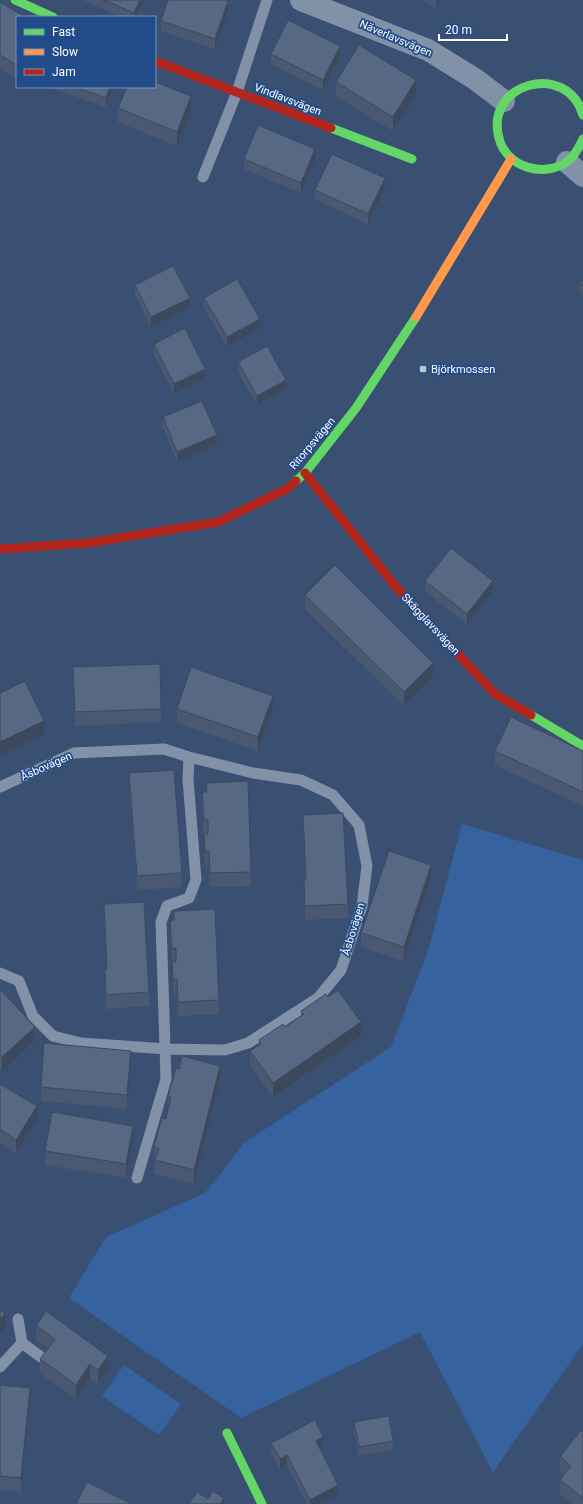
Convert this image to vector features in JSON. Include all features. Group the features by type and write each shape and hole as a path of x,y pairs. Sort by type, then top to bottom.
{"street":[{"path":"15,0 51,16"},
{"name":"Näverlavsvägen","path":"301,0 428,50 475,79 504,101"},
{"name":"Vindlavsvägen","path":"156,61 412,159"},
{"path":"583,114 579,97 553,84 540,82 526,85 514,91 504,101 496,125 498,138 503,150 511,159 524,167 539,171 554,168 567,162 577,152 583,139"},
{"name":"Ritorpsvägen","path":"0,549 88,543 218,522 287,489 305,473 356,408 429,297 511,159"},
{"path":"567,162 583,176"},
{"name":"Skägglavsvägen","path":"305,473 396,587 495,694 583,746"},
{"path":"227,1433 262,1504"}],"lane":[{"path":"204,177 237,92 267,0"},
{"name":"Åsbovägen","path":"0,787 74,753 164,749 189,757 254,773 301,780 333,795 359,825 367,866 362,906 341,970 318,998 248,1043 225,1050 166,1049 81,1043 53,1036 33,1016 19,981 0,973"},
{"path":"137,1178 166,1079 161,922 167,906 189,898 196,880 188,779 189,757"},
{"path":"18,1319 22,1343 41,1357"},
{"path":"0,1367 22,1343"}],"shaded area":[{"path":"462,824 583,860 583,1344 493,1472 420,1332 241,1418 69,1298 106,1237 205,1193 245,1142 391,1047 428,951"},
{"path":"124,1365 181,1404 159,1435 102,1396"}],"building":[{"path":"104,0 140,0 134,13"},
{"path":"168,0 228,1 215,39 161,21"},
{"path":"0,2 23,16 16,16 16,64 0,55"},
{"path":"288,20 340,46 323,80 271,54"},
{"path":"359,45 416,80 393,117 336,82"},
{"path":"156,82 191,96 177,132 118,108 127,88 156,88"},
{"path":"79,88 110,88 106,98"},
{"path":"258,125 315,149 301,183 244,159"},
{"path":"332,154 385,178 368,214 315,190"},
{"path":"173,266 190,298 151,317 135,285"},
{"path":"237,279 260,319 227,337 204,298"},
{"path":"583,279 583,286 580,284"},
{"path":"185,328 205,369 174,384 154,344"},
{"path":"267,346 286,380 257,396 238,362"},
{"path":"202,401 217,435 177,452 163,417"},
{"path":"451,548 493,581 467,614 425,581"},
{"path":"335,565 433,663 404,692 305,595"},
{"path":"160,664 161,709 75,712 73,667"},
{"path":"191,667 273,696 258,737 177,709"},
{"path":"25,681 44,721 0,742 0,693"},
{"path":"511,717 583,751 583,792 495,751"},
{"path":"174,770 182,873 137,876 129,773"},
{"path":"248,781 251,872 210,873 209,851 205,851 204,834 208,834 208,820 204,820 202,792 207,792 206,783"},
{"path":"343,813 348,904 305,906 304,881 306,880 303,815"},
{"path":"389,851 431,865 404,947 361,933"},
{"path":"144,902 149,992 106,995 105,969 107,969 104,904"},
{"path":"215,909 219,1000 178,1002 177,979 173,979 172,962 176,962 176,948 172,949 170,921 174,920 174,911"},
{"path":"0,989 35,1027 2,1057 0,1055"},
{"path":"338,990 361,1022 273,1083 250,1051 261,1044 259,1040 283,1024 285,1027 304,1014 301,1011 326,994 328,997"},
{"path":"44,1043 131,1051 127,1095 41,1087"},
{"path":"182,1056 220,1066 194,1170 155,1160 159,1148 154,1146 162,1118 166,1119 171,1097 168,1096 176,1068 179,1069"},
{"path":"0,1084 37,1106 16,1140 0,1129"},
{"path":"52,1112 133,1126 126,1164 45,1151"},
{"path":"0,1309 5,1314 0,1319"},
{"path":"46,1311 108,1356 98,1370 90,1364 76,1385 40,1359 55,1339 36,1326"},
{"path":"0,1385 30,1388 21,1478 0,1476"},
{"path":"389,1416 393,1441 359,1447 354,1422"},
{"path":"315,1420 323,1437 316,1441 338,1485 310,1500 287,1455 280,1459 271,1443"},
{"path":"581,1430 583,1431 583,1498 560,1480 571,1466 560,1457"},
{"path":"87,1482 130,1503 130,1504 76,1504"},
{"path":"213,1491 224,1498 220,1504 189,1504 197,1492 208,1499"}],"traffic: fast":[{"path":"15,0 51,16"},
{"path":"583,115 574,98 561,88 545,84 529,85 515,92 504,103 498,119 499,138 503,148 509,156 518,163 527,167 548,169 558,166 573,157 583,139"},
{"path":"331,128 412,159"},
{"path":"296,481 305,473 356,408 416,317"},
{"path":"531,715 583,746"},
{"path":"227,1433 262,1504"}],"traffic: slow":[{"path":"416,317 511,159"}],"traffic: jam":[{"path":"156,61 331,128"},
{"path":"305,473 396,587 495,694 531,715"},
{"path":"0,549 88,543 218,522 287,489 296,481"}],"place":[{"name":"Björkmossen","path":"423,369"}]}
